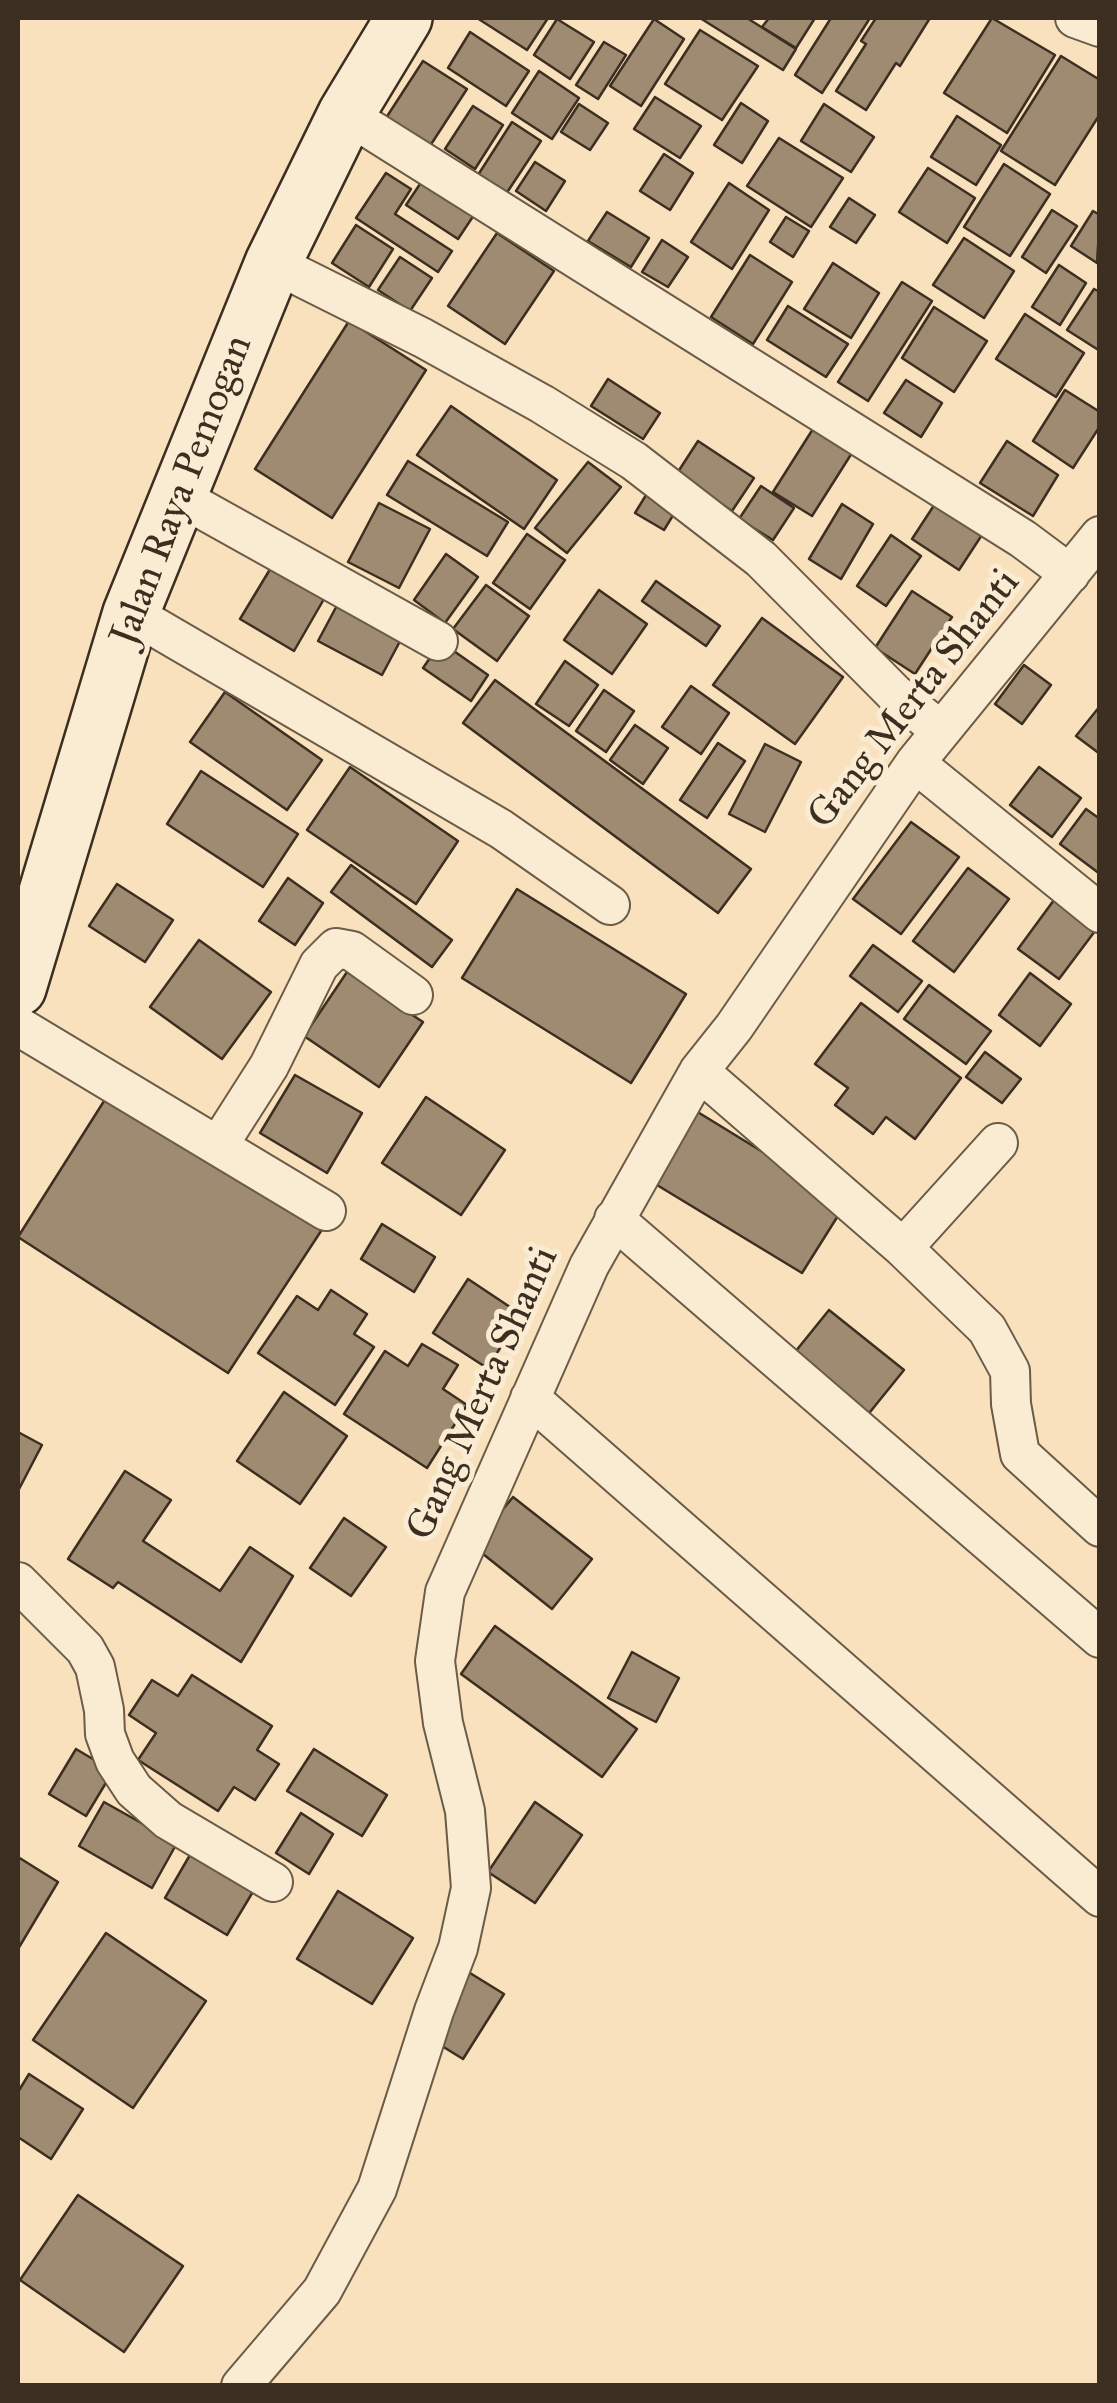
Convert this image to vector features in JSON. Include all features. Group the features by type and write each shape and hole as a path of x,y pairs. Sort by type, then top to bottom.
{"street":[{"name":"Jalan Raya Pemogan","path":"18,988 132,613 273,264 346,114 404,18"},
{"path":"1075,18 1100,27"},
{"path":"346,114 1023,539 1066,571"},
{"path":"273,264 423,338 634,461 761,559 894,693 935,726"},
{"path":"180,497 438,641"},
{"name":"Gang Merta Shanti","path":"242,2386 322,2292 377,2189 458,1948 471,1888 465,1811 443,1723 435,1661 444,1592 589,1266 699,1071 734,1028 915,762 935,726 1100,536"},
{"path":"132,613 501,828 610,905"},
{"path":"915,762 1100,913"},
{"path":"218,1146 269,1066 319,965 336,948 352,951 413,996"},
{"path":"18,1026 326,1210"},
{"path":"699,1071 902,1248 987,1329 1010,1371 1020,1454 1100,1527"},
{"path":"902,1248 998,1143"},
{"path":"614,1218 1100,1638"},
{"path":"530,1398 1100,1897"},
{"path":"18,1582 86,1648 95,1667 105,1734 115,1761 134,1790 168,1820 273,1882"}],"building":[{"path":"477,18 548,18 527,50"},
{"path":"700,18 747,18 796,49 783,70"},
{"path":"769,18 815,18 796,48 762,27"},
{"path":"831,18 870,18 822,93 795,75"},
{"path":"876,18 930,18 866,110 836,91 866,44 861,41"},
{"path":"992,18 1055,55 1007,133 944,93"},
{"path":"557,19 594,42 570,79 534,55"},
{"path":"654,19 684,39 641,106 610,86"},
{"path":"700,30 758,66 722,120 665,84"},
{"path":"470,32 529,71 506,106 448,68"},
{"path":"604,42 626,55 598,99 576,85"},
{"path":"1061,56 1100,80 1100,114 1055,185 1001,151"},
{"path":"423,61 467,89 428,149 384,121"},
{"path":"539,71 579,98 552,139 512,113"},
{"path":"655,97 701,126 680,158 634,129"},
{"path":"741,103 768,121 742,163 714,145"},
{"path":"579,104 608,123 590,150 561,132"},
{"path":"824,104 874,137 851,172 801,141"},
{"path":"473,106 503,125 475,169 445,149"},
{"path":"957,116 1001,145 976,185 931,157"},
{"path":"512,122 541,141 506,194 478,175"},
{"path":"779,138 843,178 811,227 747,186"},
{"path":"664,154 693,173 670,210 640,191"},
{"path":"535,162 565,181 546,211 516,191"},
{"path":"1004,164 1050,194 1010,256 964,227"},
{"path":"928,168 975,198 947,243 899,212"},
{"path":"430,169 482,203 458,239 406,205"},
{"path":"386,173 411,189 395,214 452,251 438,272 356,218"},
{"path":"729,183 769,210 732,269 691,242"},
{"path":"849,198 875,215 856,243 830,227"},
{"path":"1052,210 1077,226 1046,273 1022,257"},
{"path":"1093,211 1100,215 1097,263 1071,246"},
{"path":"607,212 649,238 631,267 588,241"},
{"path":"786,217 809,231 793,257 770,242"},
{"path":"356,225 393,249 369,287 332,263"},
{"path":"497,233 554,271 505,344 448,306"},
{"path":"964,238 1014,271 984,318 933,285"},
{"path":"662,240 688,257 668,287 642,272"},
{"path":"750,255 792,282 753,344 711,317"},
{"path":"400,257 432,278 410,311 378,290"},
{"path":"833,263 879,293 851,338 804,309"},
{"path":"1059,265 1086,283 1060,325 1032,307"},
{"path":"902,282 932,301 868,401 838,382"},
{"path":"1094,289 1100,292 1100,351 1067,330"},
{"path":"788,306 848,344 826,377 767,340"},
{"path":"934,307 987,341 954,392 902,358"},
{"path":"1025,314 1084,353 1056,397 996,359"},
{"path":"349,321 426,370 332,518 255,469"},
{"path":"608,379 660,413 643,439 591,406"},
{"path":"906,380 942,403 921,437 884,413"},
{"path":"1065,390 1100,412 1100,426 1073,468 1033,441"},
{"path":"451,406 557,480 524,529 417,455"},
{"path":"818,421 857,445 812,516 773,492"},
{"path":"698,441 754,478 732,511 676,475"},
{"path":"1007,441 1058,475 1033,516 980,483"},
{"path":"408,461 508,522 487,556 387,495"},
{"path":"588,462 621,487 567,553 535,528"},
{"path":"761,486 794,508 773,540 739,519"},
{"path":"651,487 680,504 664,530 635,513"},
{"path":"944,490 991,521 959,570 912,539"},
{"path":"379,503 430,529 399,588 348,562"},
{"path":"842,504 873,524 841,579 809,559"},
{"path":"527,534 565,560 530,609 493,583"},
{"path":"891,535 921,556 886,606 857,586"},
{"path":"446,554 478,577 445,623 414,600"},
{"path":"275,561 328,592 294,651 240,619"},
{"path":"656,581 720,626 706,646 642,601"},
{"path":"486,585 529,616 497,661 453,629"},
{"path":"599,590 647,624 612,674 564,640"},
{"path":"912,591 952,617 915,674 875,648"},
{"path":"342,596 406,630 382,675 318,641"},
{"path":"762,618 843,677 795,744 713,685"},
{"path":"441,642 488,675 471,701 423,668"},
{"path":"565,661 598,685 569,726 536,704"},
{"path":"1024,665 1051,685 1022,724 995,704"},
{"path":"495,680 751,869 718,913 463,723"},
{"path":"691,686 729,713 701,754 662,727"},
{"path":"604,690 634,711 606,752 576,731"},
{"path":"225,692 322,760 287,810 190,742"},
{"path":"1100,706 1100,754 1076,736"},
{"path":"635,725 668,748 643,784 610,760"},
{"path":"718,743 745,761 707,818 680,800"},
{"path":"765,744 801,762 765,832 729,814"},
{"path":"350,767 458,841 416,904 307,830"},
{"path":"1039,767 1081,798 1052,837 1010,805"},
{"path":"201,771 298,834 263,887 167,824"},
{"path":"1086,809 1100,819 1100,874 1060,844"},
{"path":"911,822 959,857 901,934 853,899"},
{"path":"351,865 452,940 432,967 331,892"},
{"path":"968,868 1009,899 954,972 913,941"},
{"path":"288,878 323,903 295,945 259,921"},
{"path":"117,884 173,920 145,962 89,926"},
{"path":"517,889 686,994 631,1083 462,978"},
{"path":"1054,900 1095,931 1059,979 1018,949"},
{"path":"199,940 271,992 222,1059 150,1007"},
{"path":"873,945 922,981 898,1012 850,976"},
{"path":"347,972 423,1022 379,1087 304,1036"},
{"path":"1030,973 1071,1004 1040,1046 999,1015"},
{"path":"929,985 991,1031 966,1064 904,1019"},
{"path":"861,1003 961,1078 915,1139 886,1117 873,1134 835,1105 848,1088 815,1064"},
{"path":"985,1052 1021,1079 1002,1103 966,1077"},
{"path":"295,1075 362,1113 327,1173 260,1133"},
{"path":"111,1090 323,1228 228,1373 18,1237"},
{"path":"426,1097 505,1150 461,1215 382,1163"},
{"path":"696,1111 846,1203 802,1273 652,1182"},
{"path":"382,1224 435,1257 414,1292 361,1259"},
{"path":"468,1279 522,1315 487,1368 433,1333"},
{"path":"331,1290 367,1314 354,1334 374,1347 335,1405 258,1353 297,1296 318,1310"},
{"path":"829,1310 904,1370 866,1417 791,1357"},
{"path":"422,1344 458,1365 443,1389 467,1405 427,1468 344,1414 385,1351 408,1366"},
{"path":"284,1392 347,1436 300,1504 237,1461"},
{"path":"18,1432 42,1445 18,1491"},
{"path":"125,1471 171,1500 143,1541 220,1591 250,1547 293,1576 241,1662 118,1582 113,1588 68,1559"},
{"path":"513,1497 592,1559 552,1609 473,1546"},
{"path":"344,1518 386,1547 351,1596 310,1568"},
{"path":"495,1626 637,1729 602,1777 461,1674"},
{"path":"632,1652 679,1678 656,1722 608,1698"},
{"path":"192,1675 272,1726 257,1750 279,1764 255,1800 234,1787 218,1811 138,1760 156,1733 129,1715 152,1680 178,1696"},
{"path":"76,1749 113,1771 86,1816 49,1794"},
{"path":"314,1749 387,1795 362,1836 287,1791"},
{"path":"104,1802 177,1843 152,1888 79,1846"},
{"path":"535,1802 582,1835 535,1903 488,1872"},
{"path":"301,1813 333,1834 309,1874 276,1853"},
{"path":"194,1848 257,1885 227,1935 165,1898"},
{"path":"18,1857 58,1882 18,1949"},
{"path":"338,1891 413,1938 372,2004 297,1959"},
{"path":"106,1933 206,2001 133,2108 33,2040"},
{"path":"470,1973 504,1994 463,2059 429,2038"},
{"path":"29,2074 83,2109 51,2159 18,2137 18,2092"},
{"path":"78,2195 183,2266 124,2352 20,2280"}]}
